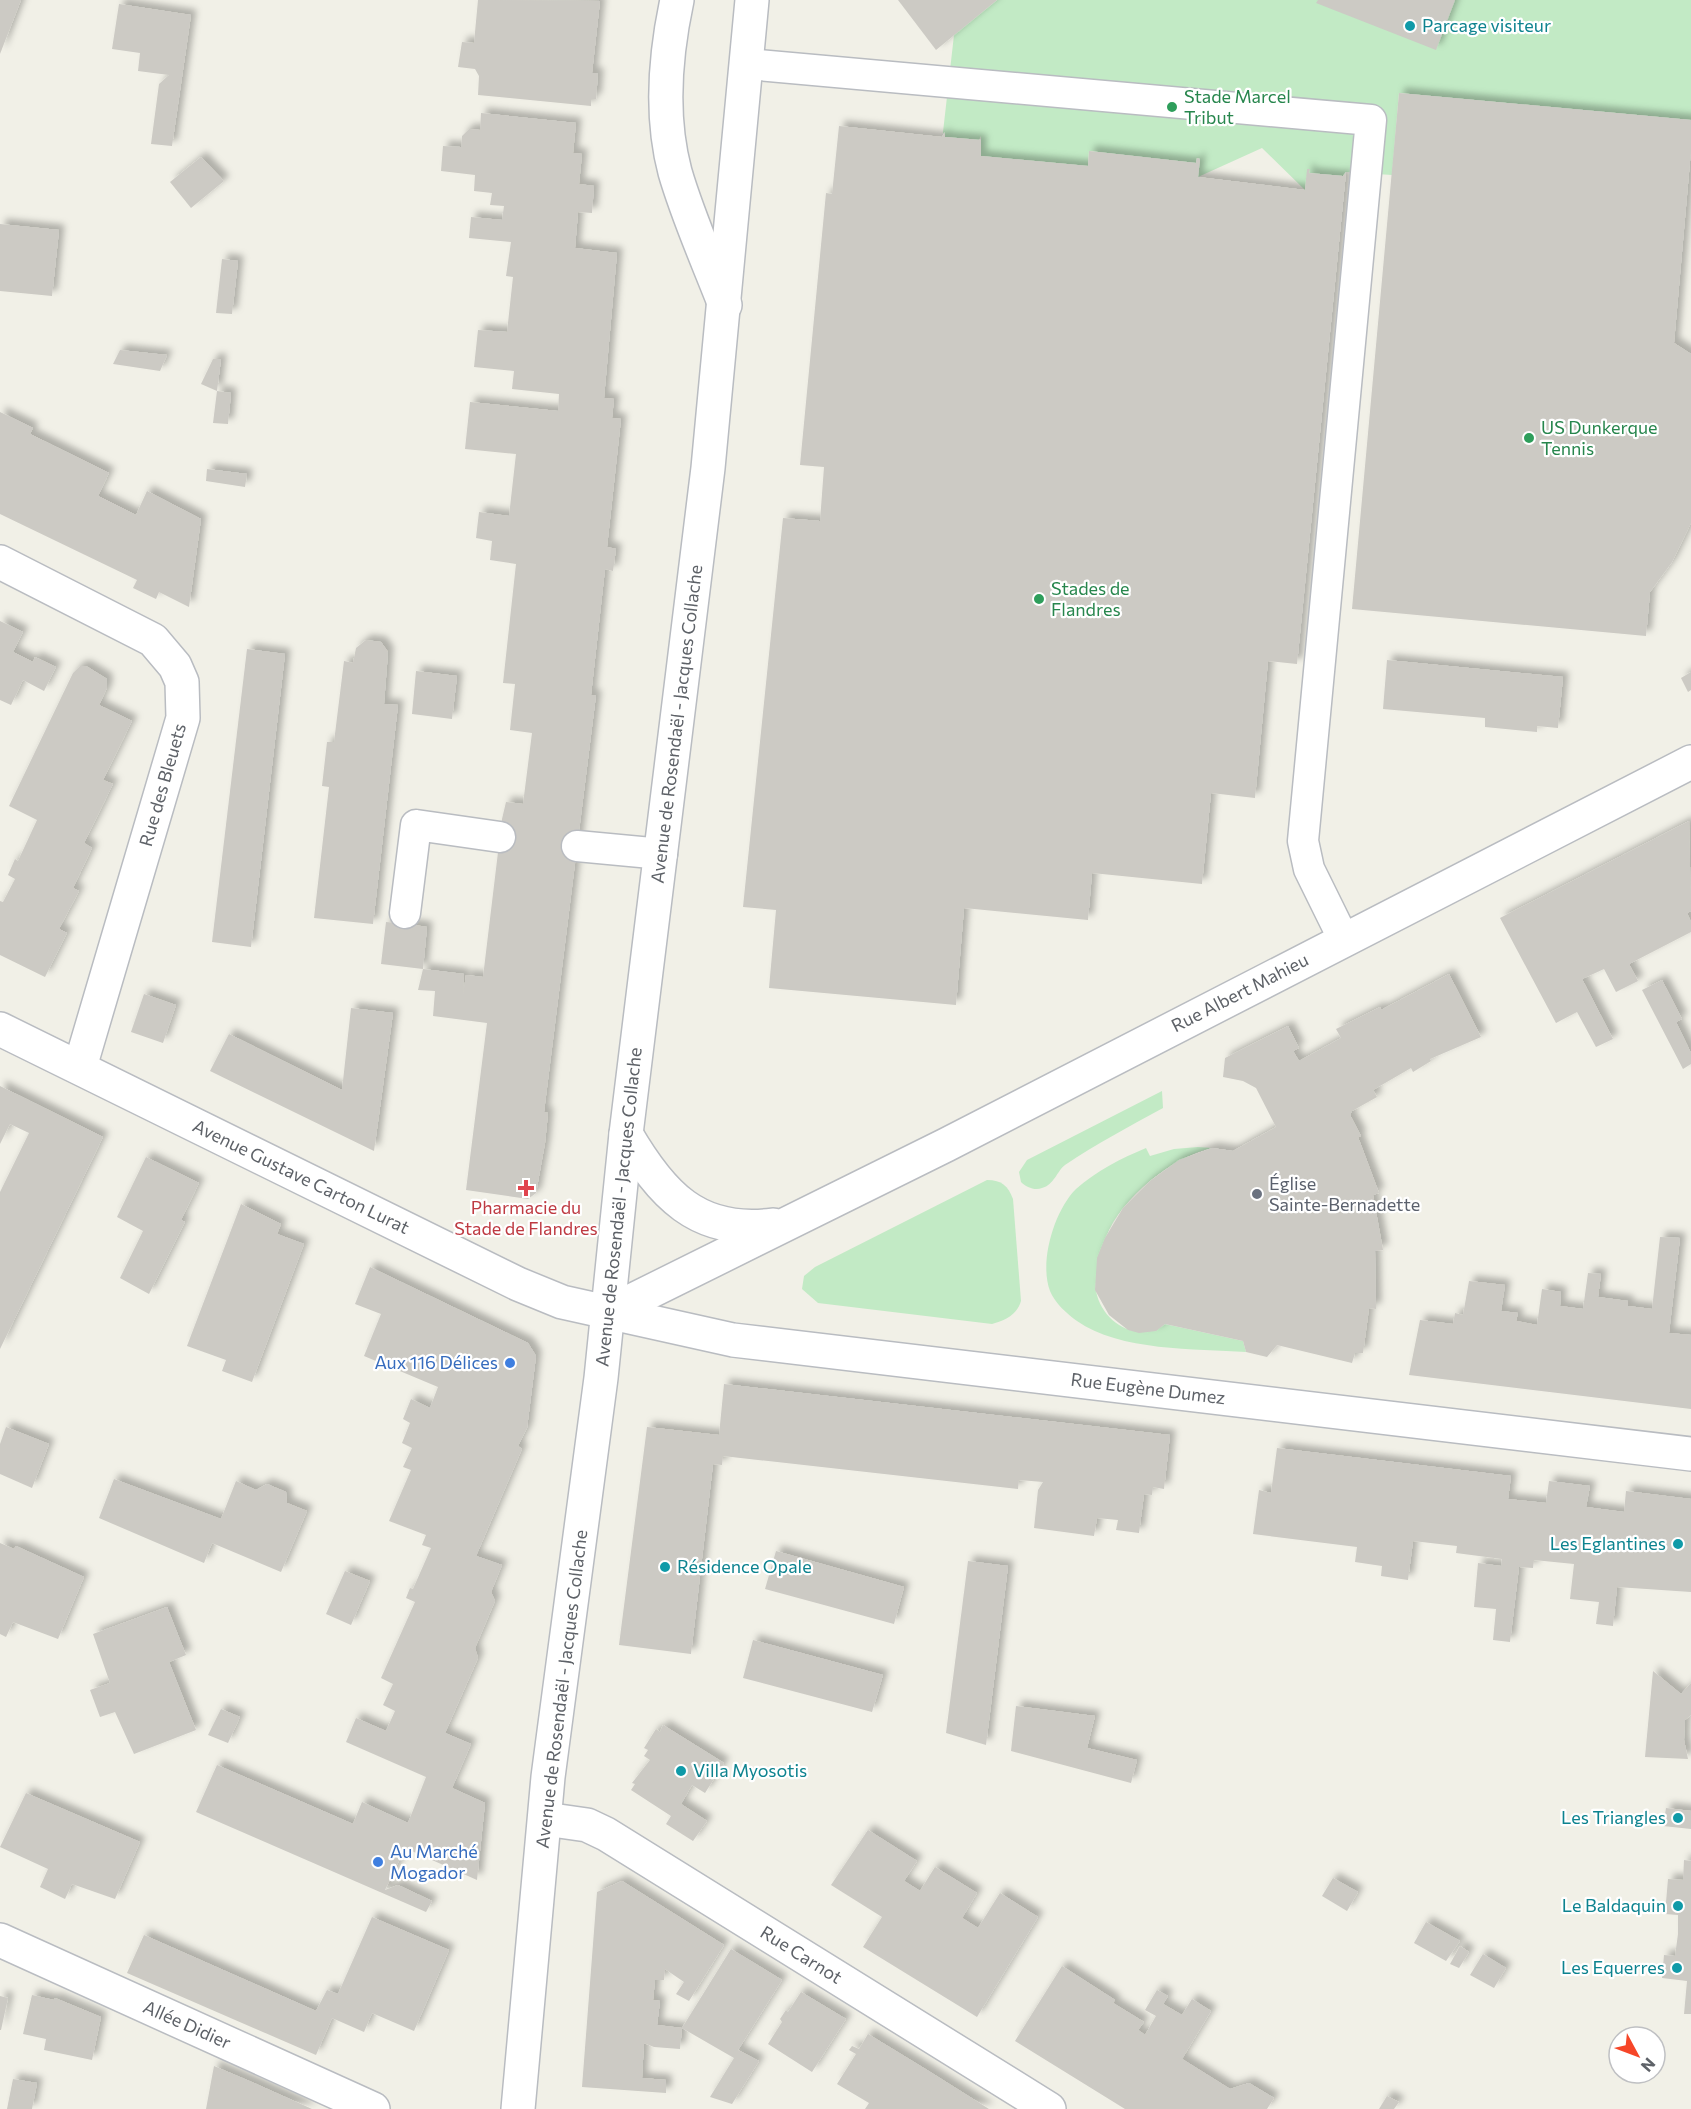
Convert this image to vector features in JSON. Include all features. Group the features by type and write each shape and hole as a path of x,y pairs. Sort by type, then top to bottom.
{"street":[{"name":"Avenue de Rosendaël - Jacques Collache","path":"677,0 668,51 669,139 683,198 725,305"},
{"name":"Avenue de Rosendaël - Jacques Collache","path":"518,2109 545,1819 607,1313 626,1134 662,854 725,305 753,0"},
{"name":"Rue des Bleuets","path":"0,562 153,640 175,666 184,698 183,718 80,1067"},
{"name":"Rue Albert Mahieu","path":"607,1313 946,1145 1691,762"},
{"name":"Avenue Gustave Carton Lurat","path":"0,1029 518,1284 562,1302 607,1313"},
{"name":"Rue Albert Mahieu","path":"626,1134 650,1173 694,1214 729,1227 751,1228 789,1223"},
{"name":"Rue Eugène Dumez","path":"607,1313 734,1340 1691,1454"},
{"name":"Rue Carnot","path":"545,1819 587,1825 606,1833 1049,2109"},
{"name":"Allée Didier","path":"0,1940 373,2109"}],"lane":[{"path":"747,64 1371,120 1304,841 1309,869 1344,940"},
{"path":"405,913 416,825 500,837"},
{"path":"577,846 662,854"}],"green space":[{"name":"Stade Marcel Tribut","path":"997,0 1691,0 1691,120 1399,93 1392,175 1346,172 1343,176 1309,173 1308,169 1305,190 1262,148 1198,177 1200,159 1197,158 1196,163 1089,151 1088,166 981,156 981,136 979,140 945,137 943,132 954,35"},
{"path":"1162,1091 1163,1108 1065,1165 1046,1186 1034,1189 1021,1182 1019,1172 1027,1160"},
{"path":"1146,1148 1150,1156 1174,1149 1212,1148 1181,1160 1150,1181 1123,1208 1113,1222 1105,1240 1096,1291 1106,1312 1113,1321 1123,1327 1144,1332 1155,1330 1165,1324 1243,1341 1246,1352 1182,1349 1136,1343 1094,1331 1077,1321 1055,1300 1050,1291 1046,1266 1055,1223 1068,1199 1084,1182"},
{"path":"987,1180 997,1181 1004,1185 1013,1199 1021,1301 1017,1310 1006,1319 992,1324 818,1303 802,1289 804,1276 815,1267"}],"building":[{"path":"0,0 21,0 0,54"},
{"path":"478,0 600,1 592,73 598,73 596,99 591,99 591,106 478,95 479,76 475,69 458,67 462,42 474,43"},
{"path":"898,0 997,0 936,50"},
{"name":"Parcage visiteur","path":"1318,0 1455,0 1436,50 1316,3"},
{"path":"119,4 191,15 172,146 151,144 159,84 169,75 138,71 140,53 112,49"},
{"name":"US Dunkerque Tennis","path":"1399,93 1691,120 1691,150 1674,343 1691,354 1691,523 1672,562 1650,592 1646,636 1352,609"},
{"path":"481,113 576,123 573,153 582,154 579,184 594,186 592,213 578,212 575,248 617,253 604,398 614,399 612,418 621,419 607,547 616,549 613,571 605,569 591,695 596,695 544,1112 548,1113 545,1143 536,1193 528,1199 466,1190 487,1023 433,1016 435,991 418,990 423,969 464,974 463,996 466,975 483,977 502,819 506,802 523,804 532,733 510,730 515,684 503,683 516,564 490,560 492,541 476,538 479,512 509,516 516,454 465,449 470,402 558,411 559,394 512,389 514,371 474,367 478,330 507,332 513,277 506,276 511,242 469,238 471,217 502,220 504,206 490,205 492,193 474,191 475,175 441,171 443,146 461,147 462,136 469,129 480,130"},
{"name":"Stades de Flandres","path":"839,126 942,137 945,132 945,137 981,140 981,156 1088,166 1089,151 1196,163 1197,158 1200,159 1198,177 1305,190 1307,169 1310,169 1309,173 1343,176 1346,172 1297,664 1268,661 1255,798 1211,793 1202,884 1092,873 1088,920 964,908 956,1005 769,988 776,910 743,907 783,518 820,521 824,467 800,465 826,193 832,194"},
{"path":"201,157 224,181 191,208 170,182"},
{"path":"0,224 59,230 52,296 0,291"},
{"path":"222,259 238,261 232,314 216,313"},
{"path":"120,350 167,355 160,371 113,364"},
{"path":"213,359 221,359 217,391 201,384"},
{"path":"217,391 231,393 228,424 213,423"},
{"path":"0,412 33,428 30,434 109,473 98,496 136,515 147,491 201,519 189,607 159,592 156,599 133,588 137,580 0,514"},
{"path":"207,469 247,474 245,487 206,481"},
{"path":"0,621 23,632 13,652 33,662 35,657 56,667 44,691 23,680 11,705 0,700"},
{"path":"366,640 381,642 388,652 384,704 398,705 373,924 314,918 329,787 322,786 327,742 334,742 344,661 353,663 356,648"},
{"path":"247,649 285,654 251,947 212,942"},
{"path":"1387,660 1563,677 1558,728 1537,726 1537,732 1485,727 1485,718 1383,709"},
{"path":"80,666 86,666 107,679 107,688 99,705 132,721 103,780 113,784 84,843 92,848 73,888 79,891 59,929 67,933 45,977 0,955 0,901 3,902 15,879 8,875 15,859 18,861 37,820 9,806 73,673"},
{"path":"416,671 457,676 452,719 412,714"},
{"path":"1691,672 1691,690 1688,692 1681,678"},
{"path":"1689,821 1691,911 1687,913 1691,922 1691,932 1629,964 1638,981 1616,992 1604,969 1582,979 1613,1039 1596,1047 1577,1012 1556,1023 1500,918"},
{"path":"386,922 427,927 423,969 381,964"},
{"name":"Église Sainte-Bernadette","path":"1449,974 1481,1037 1430,1059 1431,1061 1413,1072 1411,1068 1373,1090 1377,1097 1352,1111 1350,1115 1361,1136 1358,1137 1379,1193 1373,1195 1383,1250 1375,1251 1376,1309 1369,1308 1363,1353 1355,1353 1352,1363 1277,1345 1267,1357 1246,1352 1243,1341 1165,1324 1156,1331 1139,1333 1128,1330 1109,1315 1095,1290 1097,1258 1105,1238 1123,1208 1150,1181 1179,1160 1212,1148 1233,1151 1276,1127 1256,1088 1243,1081 1223,1077 1225,1058 1288,1026 1299,1048 1293,1051 1299,1061 1341,1038 1336,1029 1380,1007 1381,1010"},
{"path":"1662,980 1682,1019 1676,1022 1691,1053 1691,1064 1683,1069 1642,990"},
{"path":"144,994 176,1005 163,1043 131,1032"},
{"path":"351,1008 393,1013 374,1151 210,1071 229,1034 342,1090"},
{"path":"0,1086 103,1137 0,1349 0,1192 29,1133 10,1124 0,1144"},
{"path":"146,1157 199,1183 181,1220 185,1222 149,1294 120,1278 143,1231 117,1217"},
{"path":"241,1204 281,1224 277,1234 304,1244 252,1382 222,1371 226,1360 187,1346"},
{"path":"1660,1237 1680,1238 1669,1333 1691,1335 1691,1409 1409,1375 1420,1320 1453,1324 1455,1313 1463,1315 1469,1281 1505,1285 1501,1311 1518,1313 1516,1321 1537,1325 1542,1289 1561,1292 1560,1306 1583,1309 1588,1273 1601,1274 1598,1297 1628,1301 1628,1306 1652,1309"},
{"path":"370,1267 528,1343 536,1356 527,1428 518,1446 522,1449 476,1556 502,1565 491,1592 495,1601 475,1648 478,1658 445,1733 471,1744 452,1788 485,1803 477,1880 405,1848 385,1890 398,1885 432,1901 426,1912 196,1812 217,1765 353,1824 362,1802 408,1823 426,1777 346,1742 356,1718 386,1731 395,1711 383,1705 393,1684 381,1678 415,1602 406,1598 410,1588 413,1589 431,1548 422,1545 426,1535 389,1521 411,1470 403,1467 412,1448 402,1443 410,1423 403,1419 411,1399 430,1408 438,1387 364,1356 381,1314 355,1304"},
{"name":"Résidence Opale","path":"724,1384 1170,1435 1164,1489 1153,1487 1152,1495 1144,1494 1139,1533 1116,1530 1118,1520 1097,1518 1094,1536 1034,1528 1038,1490 1043,1482 1019,1480 1018,1489 723,1456 722,1465 713,1464 691,1654 619,1645 647,1427 719,1435"},
{"path":"6,1427 49,1444 32,1488 0,1474 0,1444"},
{"path":"1277,1448 1511,1476 1508,1499 1546,1503 1549,1481 1590,1486 1586,1507 1624,1512 1626,1491 1691,1499 1691,1592 1617,1587 1613,1626 1596,1624 1599,1602 1570,1599 1574,1564 1534,1560 1533,1568 1519,1567 1510,1642 1493,1640 1496,1609 1474,1607 1478,1563 1501,1566 1502,1559 1456,1553 1457,1546 1413,1541 1408,1580 1381,1576 1382,1566 1355,1562 1357,1547 1253,1534 1259,1490 1271,1493"},
{"path":"114,1479 221,1519 236,1481 256,1490 267,1484 286,1492 287,1503 307,1511 281,1572 212,1543 204,1563 99,1518"},
{"path":"0,1543 14,1549 16,1546 84,1577 58,1639 13,1622 6,1637 0,1634"},
{"path":"776,1551 904,1587 894,1624 765,1589"},
{"path":"968,1561 1008,1566 986,1745 946,1733"},
{"path":"345,1571 370,1581 351,1625 326,1614"},
{"path":"167,1607 186,1655 169,1662 196,1730 134,1754 115,1712 100,1717 90,1690 110,1683 93,1634"},
{"path":"753,1640 883,1675 872,1712 743,1678"},
{"path":"1653,1671 1681,1694 1691,1683 1691,1715 1685,1720 1684,1740 1688,1759 1645,1757"},
{"path":"1016,1706 1095,1716 1087,1748 1137,1760 1131,1783 1011,1751"},
{"path":"221,1709 240,1717 228,1743 208,1735"},
{"name":"Villa Myosotis","path":"663,1725 724,1763 705,1793 692,1785 681,1804 707,1821 693,1841 666,1824 671,1816 631,1790 635,1784 632,1783 650,1760 644,1756 648,1750 644,1748 656,1729 660,1732"},
{"path":"26,1793 140,1842 115,1899 72,1884 65,1899 40,1887 48,1869 0,1847"},
{"name":"Les Triangles","path":"1666,1808 1691,1811 1691,1829 1663,1826"},
{"path":"868,1830 917,1861 904,1881 920,1891 935,1867 977,1893 962,1918 978,1928 1000,1893 1038,1917 977,2017 863,1947 882,1917 831,1885"},
{"path":"1684,1860 1691,1861 1691,2014 1684,2014 1687,1981 1662,1978 1664,1955 1675,1956 1678,1934 1678,1915 1665,1914 1668,1879 1683,1880"},
{"path":"1333,1878 1358,1892 1347,1911 1322,1896"},
{"path":"622,1881 724,1945 689,2001 676,1994 684,1982 665,1969 664,1980 655,1980 653,2000 660,2001 657,2025 682,2028 680,2049 654,2047 644,2043 642,2078 666,2080 666,2093 582,2087 597,1892"},
{"path":"372,1917 449,1950 414,2031 372,2013 364,2032 332,2018 316,2055 127,1973 144,1935 316,2011 327,1990 338,1994"},
{"path":"1426,1922 1460,1941 1446,1961 1414,1943"},
{"path":"1460,1946 1469,1952 1459,1968 1450,1964"},
{"path":"731,1949 782,1980 738,2050 759,2061 732,2104 710,2097 734,2058 682,2028"},
{"path":"1483,1954 1506,1968 1494,1988 1470,1975"},
{"path":"1062,1966 1115,2000 1113,2003 1144,2022 1138,2030 1145,2035 1156,2016 1145,2010 1157,1990 1168,1996 1163,2004 1182,2015 1192,1999 1211,2011 1182,2059 1230,2089 1249,2083 1274,2098 1267,2109 1125,2109 1015,2041"},
{"path":"801,1992 846,2019 812,2072 768,2044 782,2022 780,2019 786,2010 788,2012"},
{"path":"32,1995 54,2000 55,1998 101,2017 92,2060 44,2050 46,2039 23,2034"},
{"path":"0,1996 8,1998 1,2030 0,2030"},
{"path":"868,2034 989,2109 865,2109 869,2103 837,2084 856,2054 849,2050 852,2046 859,2049"},
{"path":"214,2066 254,2083 312,2109 206,2109"},
{"path":"13,2079 37,2083 32,2109 7,2109"},
{"path":"1387,2096 1399,2102 1394,2109 1379,2109"}],"place":[{"name":"Parcage visiteur","path":"1410,26"},
{"name":"Stade Marcel Tribut","path":"1172,107"},
{"name":"US Dunkerque Tennis","path":"1529,438"},
{"name":"Stades de Flandres","path":"1039,599"},
{"name":"Pharmacie du Stade de Flandres","path":"526,1188"},
{"name":"Église Sainte-Bernadette","path":"1257,1194"},
{"name":"Aux 116 Délices","path":"510,1363"},
{"name":"Les Eglantines","path":"1678,1544"},
{"name":"Résidence Opale","path":"665,1567"},
{"name":"Villa Myosotis","path":"681,1771"},
{"name":"Les Triangles","path":"1678,1818"},
{"name":"Au Marché Mogador","path":"378,1862"},
{"name":"Le Baldaquin","path":"1678,1906"},
{"name":"Les Equerres","path":"1677,1968"}]}
